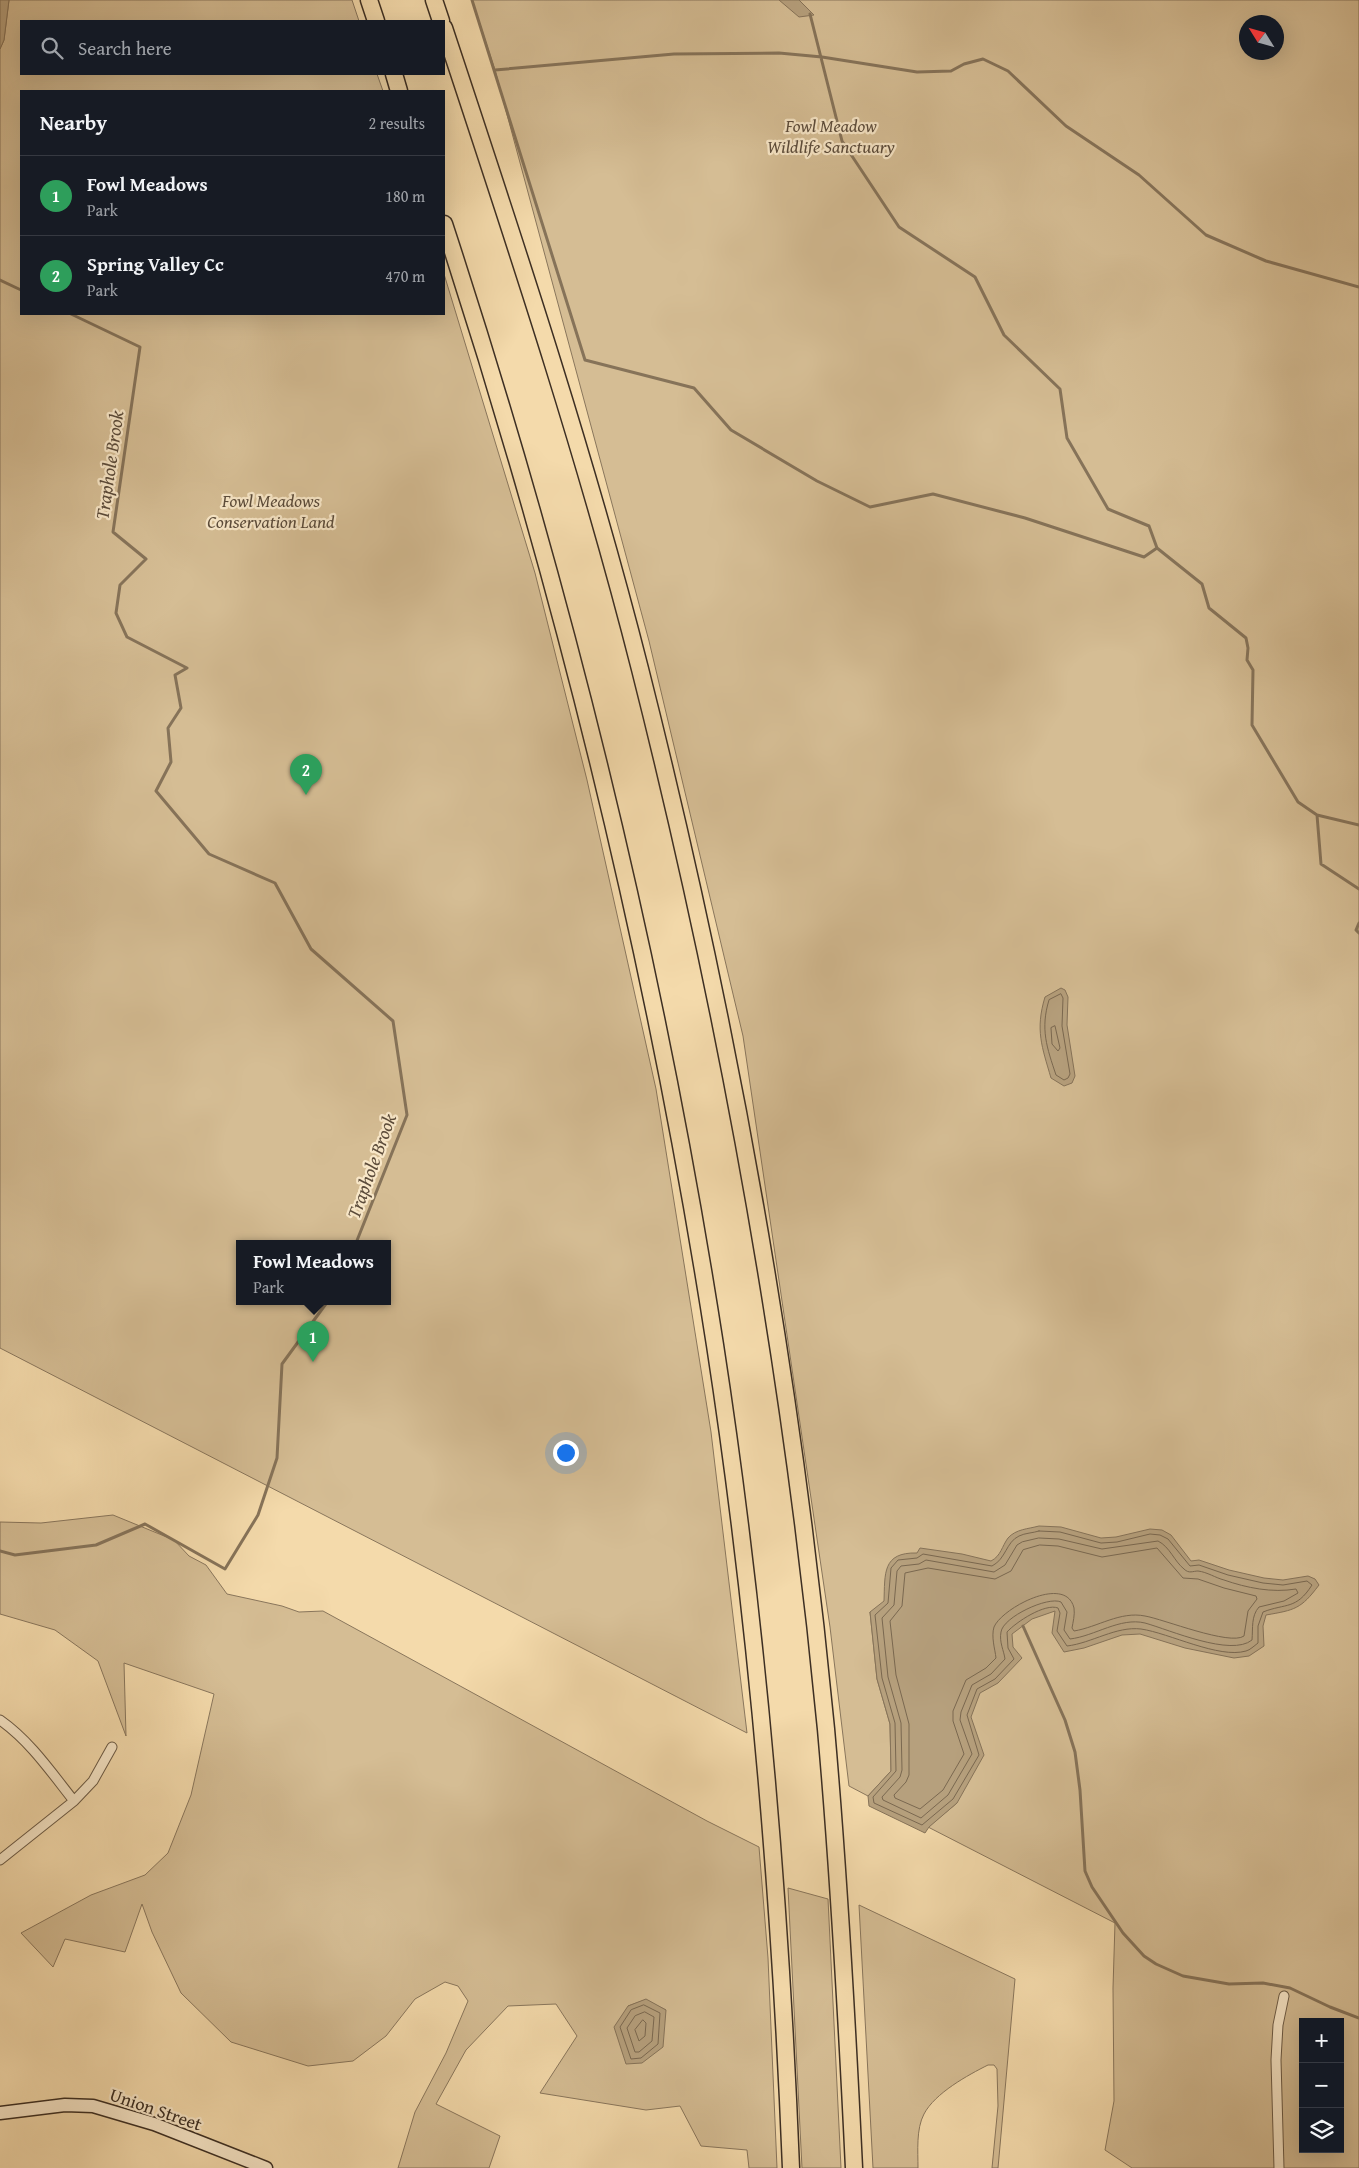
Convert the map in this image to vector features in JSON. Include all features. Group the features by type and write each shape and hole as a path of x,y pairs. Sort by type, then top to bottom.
{"highway":[{"path":"369,0 376,20"},
{"path":"434,0 442,20"},
{"path":"445,31 541,324 605,539 671,794 732,1078 781,1364 814,1617 838,1877 846,1990 854,2168"},
{"path":"394,75 399,90"},
{"path":"445,227 524,479 582,695 636,922 688,1180 727,1429 759,1688 780,1948 791,2168"}],"main road":[{"name":"Union Street","path":"0,2114 65,2105 93,2106 154,2124 266,2168"}],"street":[{"path":"0,1720 15,1730 31,1747 74,1801"},
{"path":"0,1860 74,1801 93,1781 112,1747"},
{"path":"1278,2168 1276,2060 1278,2025 1284,1996"}],"green space":[{"name":"Fowl Meadows Conservation Land","path":"9,0 352,0 359,20 20,20 20,75 377,75 383,90 20,90 20,315 445,315 445,277 535,573 587,780 656,1089 711,1432 747,1733 0,1348 0,49 4,40"},
{"name":"Fowl Meadow Wildlife Sanctuary","path":"472,0 1359,0 1359,2168 1132,2168 1105,2150 1114,2101 1113,1988 1115,1923 928,1827 957,1803 870,1612 877,1679 890,1724 891,1771 868,1796 849,1786 830,1627 743,1036 649,641 495,70"},
{"path":"113,1515 174,1540 189,1556 206,1565 227,1594 282,1606 299,1612 323,1611 707,1821 759,1847 768,1958 777,2168 749,2168 747,2150 701,2146 680,2106 646,2110 540,2093 577,2036 556,2004 508,2006 466,2050 436,2104 500,2136 489,2168 398,2168 415,2112 446,2053 468,2001 458,1986 445,1982 415,1999 386,2036 353,2061 308,2066 231,2042 181,1993 152,1932 142,1904 125,1952 65,1939 53,1967 21,1933 91,1895 145,1875 168,1853 191,1795 214,1694 124,1663 126,1736 98,1661 55,1630 0,1614 0,1522 41,1523","holes":["645,2000 666,2010 628,2006"]},
{"path":"788,1888 828,1899 841,2168 802,2168"},
{"path":"859,1905 1015,1979 998,2168 992,2168 998,2106 997,2069 994,2065 988,2065 953,2085 929,2106 921,2120 918,2140 918,2168 873,2168"}],"water":[{"path":"0,0 9,0 4,40 0,49"},
{"path":"779,0 799,0 814,15 799,17"},
{"path":"1061,988 1065,990 1068,997 1067,1025 1075,1076 1072,1083 1064,1086 1051,1078 1040,1029 1040,1019 1045,997"},
{"path":"1039,1526 1061,1527 1101,1538 1116,1537 1150,1529 1162,1530 1171,1535 1191,1561 1199,1560 1229,1570 1264,1578 1283,1580 1308,1576 1315,1579 1319,1585 1297,1607 1284,1612 1266,1615 1263,1626 1264,1646 1249,1656 1234,1658 1185,1648 1140,1634 1122,1635 1084,1648 1064,1652 1052,1633 1055,1611 1032,1619 1012,1634 1013,1647 1022,1658 998,1683 980,1693 971,1717 984,1755 957,1803 929,1827 925,1833 869,1806 868,1796 891,1771 890,1724 877,1679 870,1612 884,1601 886,1574 891,1561 897,1556 917,1553 920,1548 962,1554 991,1561 1001,1551 1011,1535"},
{"path":"646,1999 666,2010 663,2047 642,2063 626,2064 614,2027 628,2006"}],"waterway":[{"path":"472,0 585,360 694,388 731,430 817,481 870,507 933,494 1025,518 1144,557 1157,548"},
{"path":"810,14 842,141 899,227 975,277 1004,335 1060,389 1067,438 1108,509 1149,526 1157,548 1202,584 1209,608 1246,638 1248,648 1247,660 1253,670 1252,725 1298,802 1317,815 1321,864 1359,889"},
{"path":"495,70 674,54 779,53 822,57 917,72 951,71 964,64 983,59 1008,71 1066,126 1139,175 1206,235 1266,261 1359,287"},
{"name":"Traphole Brook","path":"0,280 20,290"},
{"name":"Traphole Brook","path":"73,315 140,347 113,532 146,559 120,585 116,613 127,637 187,668 175,675 181,708 168,728 171,762 156,791 209,854 275,883 311,949 393,1021 407,1115 357,1240"},
{"path":"1317,815 1359,825"},
{"path":"1359,923 1356,930 1359,933"},
{"name":"Traphole Brook","path":"0,1551 15,1555 96,1545 145,1524 225,1569 258,1515 277,1458 282,1364 325,1305"},
{"path":"1023,1626 1065,1720 1075,1752 1080,1790 1085,1871 1092,1887 1123,1933 1144,1956 1156,1964 1183,1976 1229,1984 1263,1983 1290,1988 1359,2018"}],"place":[{"name":"Spring Valley Cc","path":"306,795"},
{"name":"Fowl Meadows","path":"313,1362"}]}
